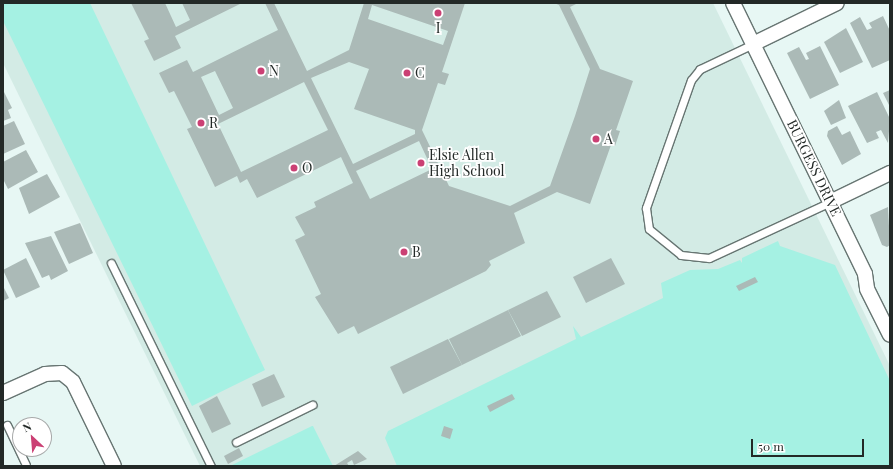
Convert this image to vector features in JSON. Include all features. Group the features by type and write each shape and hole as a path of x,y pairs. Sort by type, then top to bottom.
{"street":[{"name":"BURGESS DRIVE","path":"733,3 830,202 890,335"},
{"path":"753,44 837,3"},
{"path":"830,202 890,173"},
{"path":"3,393 45,374 62,373 73,382 114,466"}],"lane":[{"path":"753,44 700,69 691,80 646,208 649,229 681,255 709,258 830,202"},
{"path":"111,263 211,466"},
{"path":"236,442 312,405"},
{"path":"7,425 26,466"}],"shaded area":[{"name":"Elsie Allen High School","path":"3,3 713,3 890,366 890,466 200,466 3,63"}],"green space":[{"path":"3,3 90,3 265,370 192,406 3,21"},
{"path":"778,241 780,246 835,265 890,381 890,466 397,466 385,438 388,431 576,339 573,326 581,337 663,298 661,283 690,270 718,269 740,260 742,263 742,258"},
{"path":"312,426 333,466 230,466"}],"building":[{"path":"131,3 165,3 176,27 190,20 182,3 242,3 175,36 181,48 154,61 144,41 149,39"},
{"path":"265,3 274,3 307,71 349,50 364,3 465,3 442,72 449,74 445,85 438,83 422,130 449,186 510,206 550,186 590,69 559,5 554,3 578,3 570,7 600,69 633,81 616,130 620,131 615,146 611,145 590,204 557,192 514,213 525,243 489,261 491,265 486,271 358,334 354,326 338,334 315,297 321,294 295,240 305,235 295,217 316,207 314,202 353,183 341,157 257,198 247,179 240,183 237,176 215,187 187,129 192,127 174,91 169,93 159,73 187,60 193,72 278,30","holes":["372,5 448,31 443,45 368,19","349,62 369,69 354,109 415,130 415,134 353,164 311,78","215,71 233,108 219,115 201,77","304,82 328,130 241,172 218,124","419,141 432,169 370,199 356,171"]},
{"path":"883,16 890,31 890,60 872,68 850,23 860,17 867,30 872,28 869,23"},
{"path":"846,28 863,62 840,73 824,42"},
{"path":"820,46 839,85 810,99 787,53 799,47 806,60 809,59 806,53"},
{"path":"890,90 890,107 883,93"},
{"path":"4,92 12,108 8,110 11,118 3,121"},
{"path":"877,92 890,119 888,143 881,130 876,132 879,138 867,143 848,106"},
{"path":"839,100 846,118 831,125 824,111"},
{"path":"14,121 25,144 3,154 3,126"},
{"path":"837,126 842,135 850,131 861,154 842,165 827,136 828,131"},
{"path":"26,150 38,172 8,189 3,179 3,162"},
{"path":"47,174 60,197 29,214 19,188"},
{"path":"888,207 890,245 887,247 882,245 870,215"},
{"path":"80,223 93,253 69,264 54,232"},
{"path":"51,236 68,271 51,280 49,275 42,278 25,243"},
{"path":"26,258 40,287 16,298 3,270"},
{"path":"611,258 625,284 586,303 573,277"},
{"path":"755,277 758,282 739,291 736,286"},
{"path":"3,286 9,298 3,301"},
{"path":"547,291 561,317 522,336 508,310"},
{"path":"508,310 521,336 462,365 449,339"},
{"path":"448,339 462,365 403,394 390,367"},
{"path":"274,374 285,397 262,407 252,384"},
{"path":"512,394 515,399 490,412 487,406"},
{"path":"217,396 231,424 212,433 199,406"},
{"path":"444,426 453,429 450,439 441,436"},
{"path":"239,448 243,456 228,464 224,456"},
{"path":"358,451 367,459 354,465 352,460 347,463 349,466 334,466"}],"place":[{"name":"I","path":"438,13"},
{"name":"N","path":"261,71"},
{"name":"C","path":"407,73"},
{"name":"R","path":"201,123"},
{"name":"A","path":"596,139"},
{"name":"Elsie Allen High School","path":"421,163"},
{"name":"O","path":"294,168"},
{"name":"B","path":"404,252"}]}
